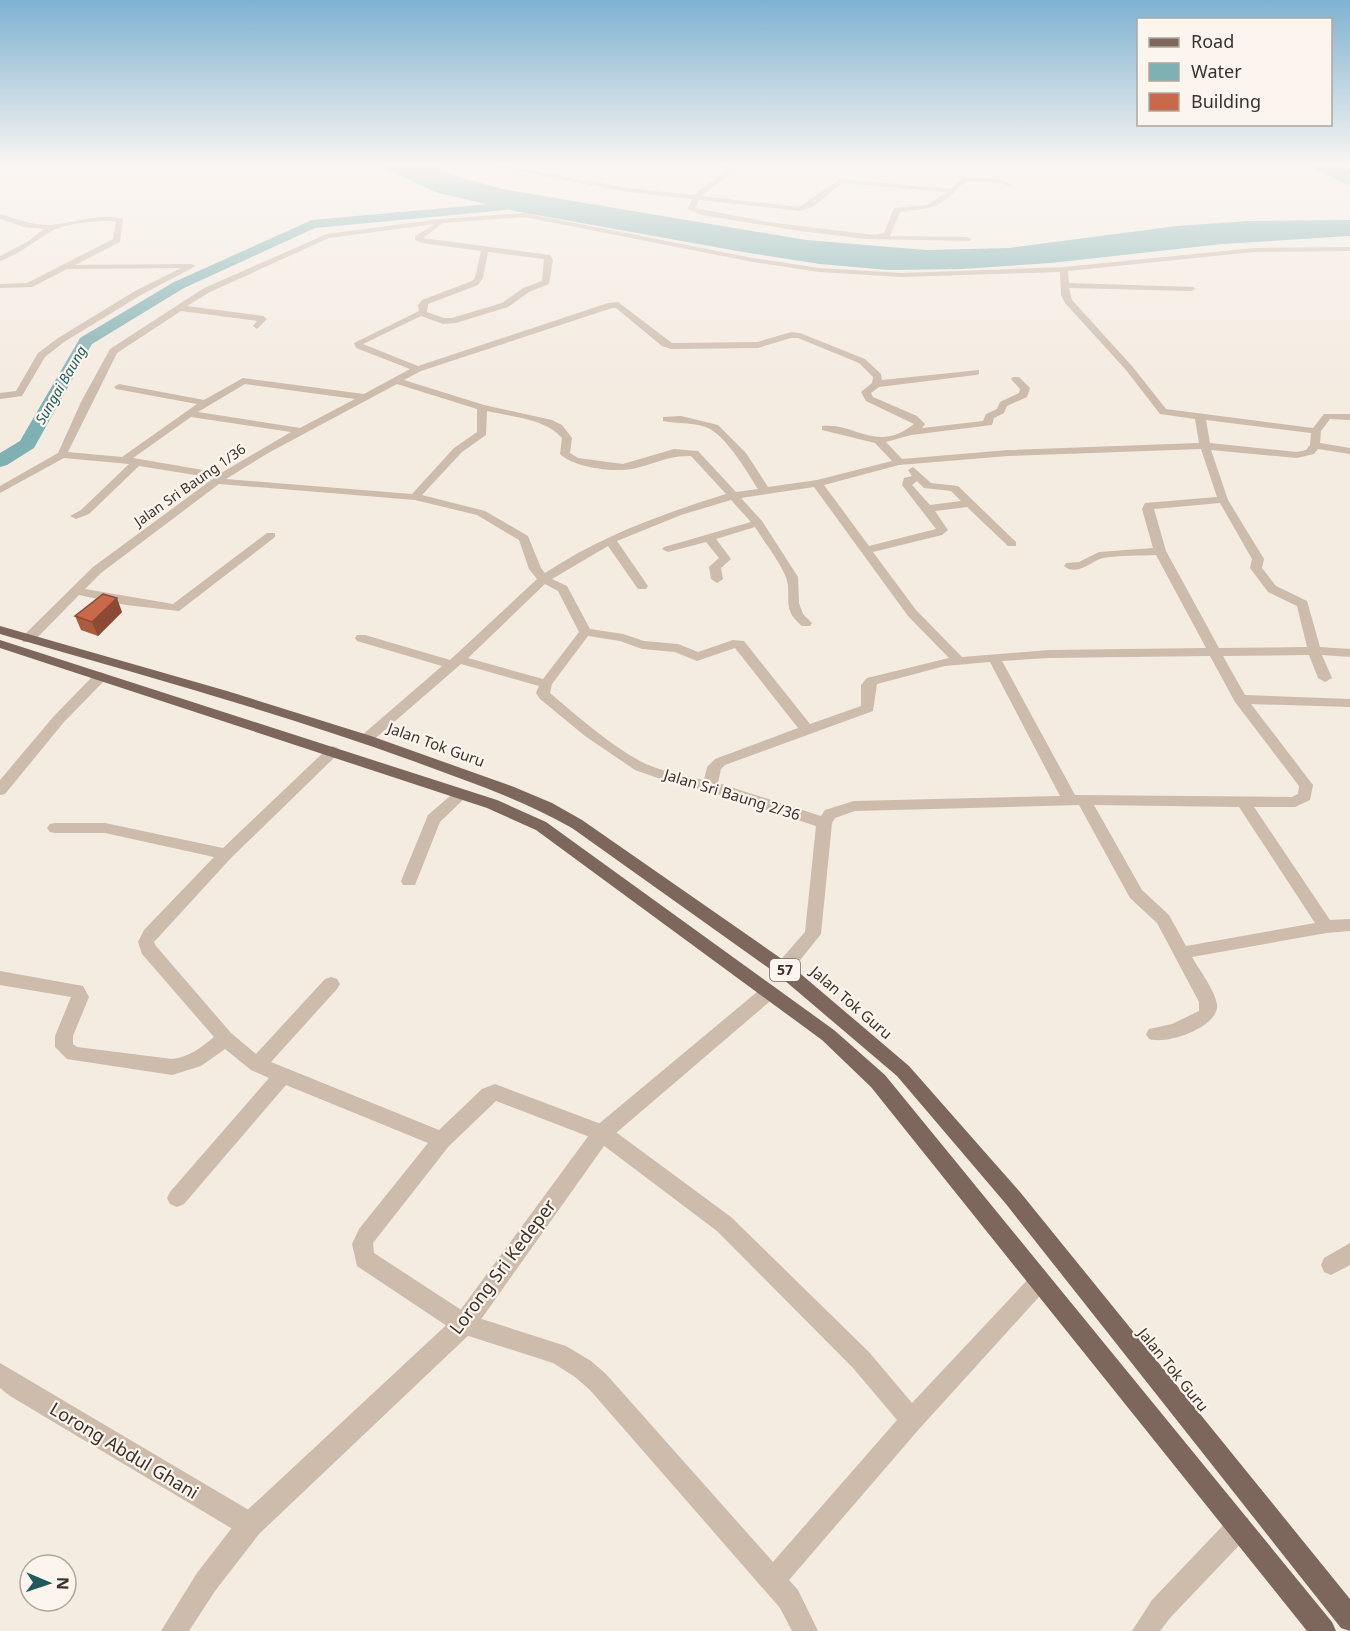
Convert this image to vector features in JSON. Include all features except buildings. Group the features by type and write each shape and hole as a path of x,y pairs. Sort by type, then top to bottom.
{"main road":[{"name":"Jalan Tok Guru","path":"0,630 222,694 366,739 547,807 586,831 783,969 903,1071 1013,1198 1350,1619"},
{"name":"57","path":"0,644 492,804 541,826 828,1035 878,1081 1323,1631"},
{"path":"298,740 314,724"}],"street":[{"path":"0,259 34,241"},
{"path":"0,286 21,287 35,283 115,241"},
{"path":"62,455 113,351 215,286 316,241"},
{"path":"421,313 441,321 453,321 506,304 526,290 546,282 548,258 423,241"},
{"path":"657,241 819,270 902,275 1064,269 1254,250 1350,249"},
{"path":"418,369 359,346 358,343 421,313 425,302 476,283 485,249"},
{"path":"0,396 19,394 41,356 61,340 138,293 192,266 63,267"},
{"path":"1064,269 1064,285 1068,301 1129,368 1163,412 1316,431"},
{"path":"1064,285 1191,289"},
{"name":"Jalan Sri Baung 1/36","path":"28,639 96,572 220,479 302,431 418,369 613,304 618,305 665,344 671,346 758,345 791,336 804,337 862,361 878,375 876,384"},
{"path":"180,308 263,319 257,326"},
{"path":"910,432 920,425 915,419 868,398 866,392 876,384 976,372"},
{"path":"879,441 910,432 988,423 989,416 1001,411 1003,404 1024,395 1025,388 1016,379"},
{"path":"124,460 205,403 237,384 247,381 365,398"},
{"path":"396,381 558,427 567,438 565,454 575,461 630,466 675,452 694,453 758,523 792,577 793,603 797,616 806,623"},
{"path":"119,387 205,403"},
{"path":"415,497 458,450 482,433 482,407"},
{"path":"189,414 302,431"},
{"path":"366,739 455,662 544,579 574,559 610,540 676,513 732,496 817,483 902,461 1008,453 1205,446 1297,455 1310,452 1315,444 1316,431 1329,415 1350,417"},
{"path":"1200,417 1205,446 1223,500 1258,559 1256,568 1263,579 1275,591 1303,604 1314,651 1325,678"},
{"path":"667,419 681,419 714,427 742,455 765,491"},
{"path":"826,428 879,441 928,486 954,488 1012,544"},
{"path":"1315,444 1350,451"},
{"path":"0,490 62,455 124,460 220,479 415,497 482,513 522,537 535,569 544,579 563,589 585,632"},
{"path":"76,516 85,512 137,462"},
{"path":"865,550 940,532 941,526 907,483 908,480 919,477"},
{"path":"817,483 912,613 958,660"},
{"path":"783,969 813,934 824,823 830,814 854,806 1077,800 1295,802 1305,796 1306,785 1240,699 1160,551 1148,509 1149,505 1223,500"},
{"path":"927,509 969,503"},
{"path":"668,549 710,539 758,523"},
{"path":"77,591 175,608 271,535"},
{"path":"710,539 725,556 725,561 715,567 717,579"},
{"path":"610,540 642,586"},
{"path":"1070,566 1082,566 1099,555 1160,551"},
{"path":"361,638 546,684 585,632"},
{"path":"585,632 623,638 642,645 678,648 697,657 739,644 806,729"},
{"path":"710,786 715,765 806,729 868,708 868,685 872,681 958,660 1049,654 1214,651 1350,653"},
{"path":"994,658 1077,800 1136,894 1162,919 1208,1002 1208,1011 1205,1016 1175,1031 1155,1034"},
{"path":"0,790 59,719 101,676"},
{"name":"Jalan Sri Baung 2/36","path":"546,684 543,693 545,696 590,734 640,767 675,779 710,786 824,823"},
{"path":"1240,699 1350,703"},
{"path":"333,751 226,854 150,934 146,942 148,949 225,1038 257,1065 442,1140"},
{"path":"409,881 433,819 462,794"},
{"path":"1243,801 1326,927"},
{"path":"55,828 105,828 226,854"},
{"path":"1181,953 1326,927 1350,925"},
{"path":"0,978 77,991 80,997 64,1036 64,1047 73,1054 172,1067 186,1066 201,1059 225,1038"},
{"path":"257,1065 331,984"},
{"name":"Lorong Sri Kedeper","path":"174,1631 206,1582 249,1525 464,1324 602,1133 769,992"},
{"path":"177,1198 283,1075"},
{"path":"805,1631 789,1599 598,1382 558,1354 464,1324 370,1264 362,1251 366,1236 442,1140 489,1095 495,1092 602,1133 724,1224 861,1360 912,1420"},
{"path":"1331,1265 1350,1253"},
{"path":"773,1580 912,1420 1040,1281"},
{"name":"Lorong Abdul Ghani","path":"0,1374 18,1388 249,1525"},
{"path":"1145,1631 1161,1610 1239,1527"}],"water":[{"path":"682,241 819,241 926,250 1009,248 1062,241 1268,241 1051,263 962,269 889,270 820,264"}],"waterway":[{"name":"Sungai Baung","path":"0,461 27,444 86,341 179,285 275,241"}]}
